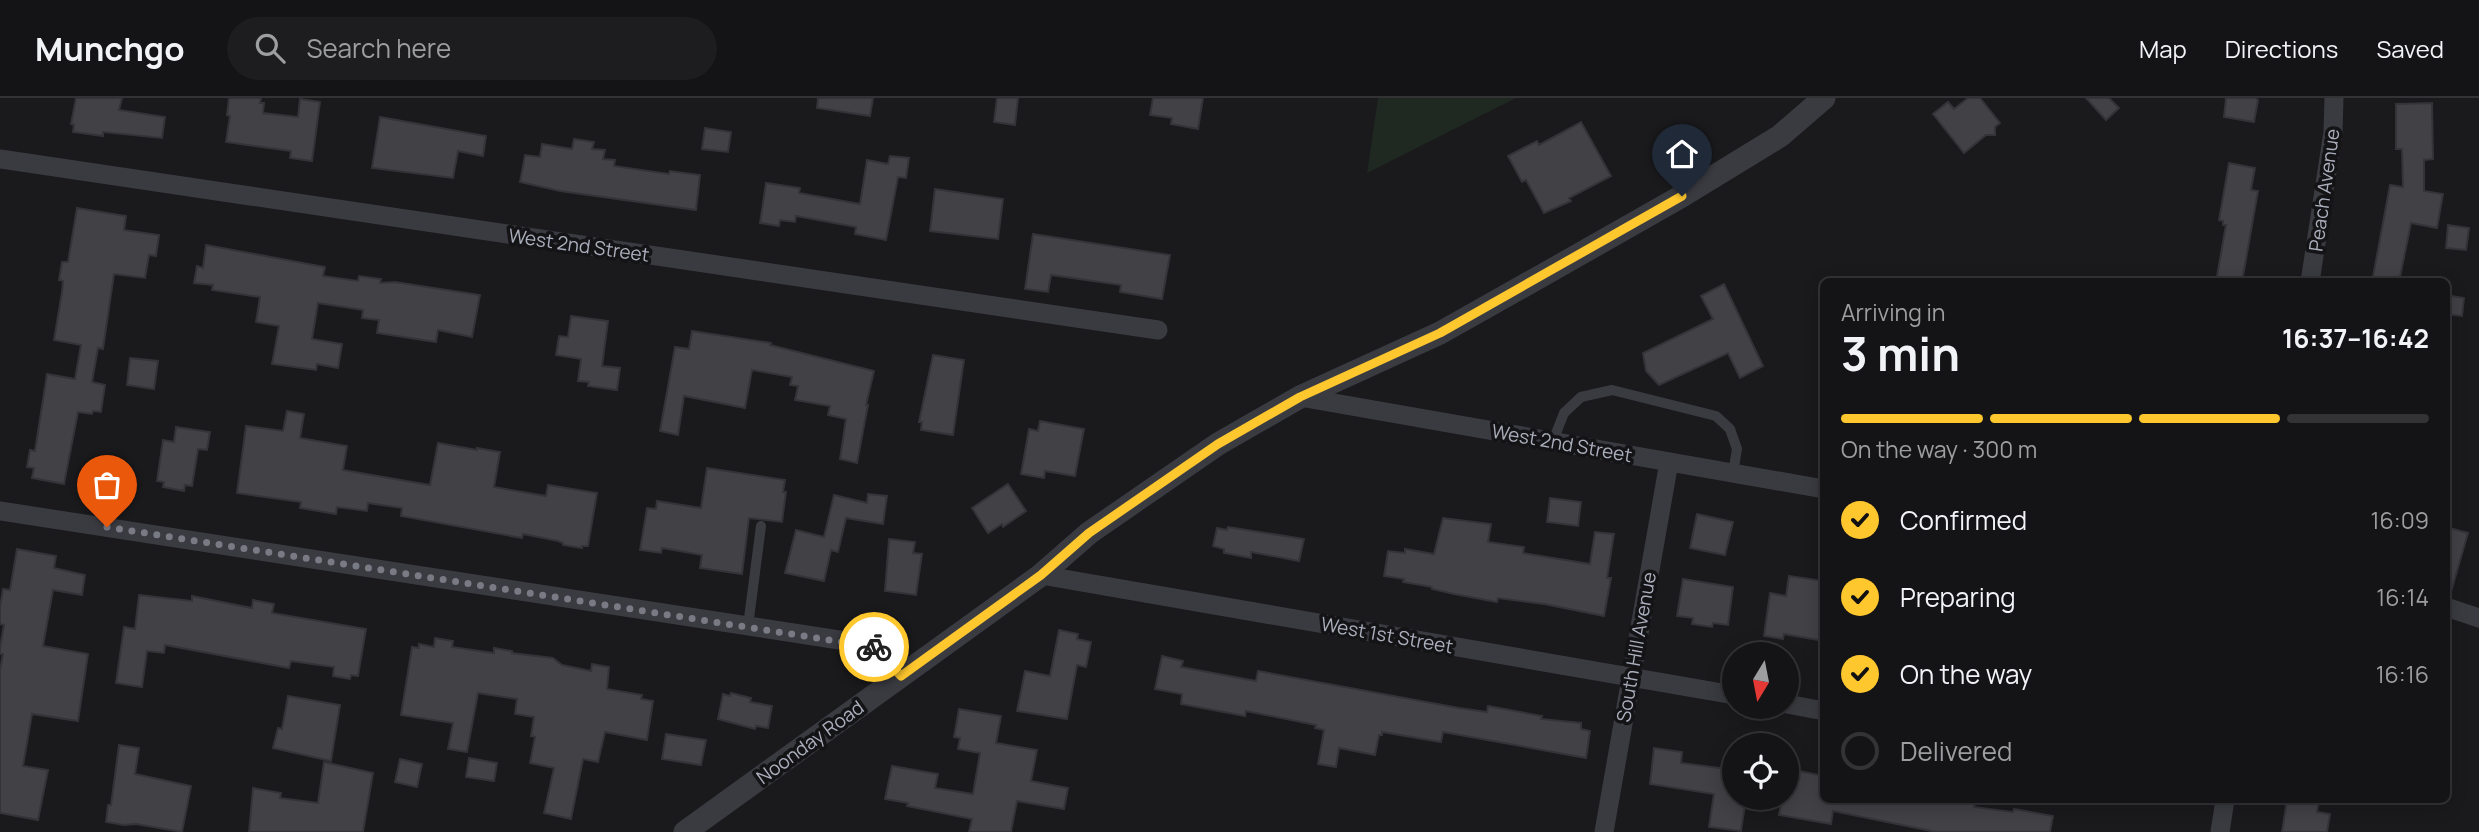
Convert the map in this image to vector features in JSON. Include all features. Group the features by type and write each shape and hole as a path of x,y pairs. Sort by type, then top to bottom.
{"street":[{"name":"Noonday Road","path":"685,832 1041,575 1089,533 1218,444 1300,397 1440,333 1682,196 1780,136 1824,98"},
{"name":"Peach Avenue","path":"2311,278 2333,132 2334,98"},
{"name":"West 2nd Street","path":"0,159 1158,330"},
{"name":"West 2nd Street","path":"1300,397 1820,488"},
{"name":"South Hill Avenue","path":"1604,832 1669,461"},
{"path":"0,511 872,645 901,676"},
{"name":"West 1st Street","path":"1041,575 1722,693"},
{"path":"2450,608 2479,618"},
{"path":"1799,706 1820,710"},
{"path":"2220,832 2225,803"}],"lane":[{"path":"1553,441 1564,413 1581,397 1612,390 1716,416 1730,429 1737,449 1733,473"},
{"path":"748,626 761,526"}],"shaded area":[{"path":"1378,98 1516,98 1367,173"}],"building":[{"path":"76,98 122,98 119,110 165,117 162,138 73,132 74,125 71,124"},
{"path":"229,98 261,98 260,103 264,103 263,113 298,117 300,99 320,102 312,161 290,158 291,151 226,142 230,116 227,115"},
{"path":"818,98 873,98 870,116 817,108"},
{"path":"997,98 1018,98 1015,125 994,122"},
{"path":"1153,98 1203,98 1198,129 1171,124 1172,118 1150,115"},
{"path":"1968,98 1980,98 2000,123 1995,127 1995,135 1986,135 1964,153 1933,114 1948,102 1954,109"},
{"path":"2086,98 2109,98 2119,108 2106,120"},
{"path":"2226,98 2258,100 2254,122 2224,117"},
{"path":"2432,103 2433,159 2424,160 2424,191 2443,194 2437,228 2411,223 2400,278 2373,278 2390,185 2403,187 2402,149 2396,149 2396,104"},
{"path":"380,117 486,136 483,156 458,151 453,178 372,168"},
{"path":"1581,122 1611,176 1569,198 1571,201 1544,213 1526,180 1522,182 1508,156 1537,141 1539,145"},
{"path":"705,128 731,132 728,152 702,149"},
{"path":"574,139 594,142 592,149 605,150 603,159 615,160 614,166 669,174 670,171 700,175 696,210 560,191 520,182 525,155 540,157 542,144 572,149"},
{"path":"890,156 909,158 906,178 898,177 886,240 855,234 856,227 796,216 795,222 780,220 779,226 760,223 766,183 800,188 799,193 860,204 867,160 888,164"},
{"path":"2229,163 2255,168 2251,190 2258,191 2243,278 2217,278 2226,225 2219,220"},
{"path":"935,189 1003,199 998,239 930,231"},
{"path":"77,208 126,216 124,230 159,235 156,256 149,255 145,278 114,274 103,349 98,348 92,382 105,385 101,412 78,412 64,484 32,478 34,468 27,467 30,450 35,451 47,374 75,379 81,345 54,340 62,292 63,281 59,280 62,262 68,262"},
{"path":"2448,225 2469,228 2466,250 2446,248"},
{"path":"1033,234 1170,255 1162,299 1120,292 1121,285 1051,275 1048,292 1025,289"},
{"path":"206,245 325,267 323,276 358,281 359,276 381,279 380,283 395,282 480,295 472,337 438,330 436,342 377,333 379,320 362,318 363,310 318,303 312,339 342,344 338,368 317,364 316,370 272,364 279,326 256,322 260,297 212,290 213,285 194,283 197,266 203,268"},
{"path":"1724,284 1763,366 1740,378 1728,353 1659,385 1646,371 1643,353 1713,319 1701,296"},
{"path":"2450,296 2464,298 2462,316 2450,314"},
{"path":"571,316 608,321 602,366 620,368 617,390 588,386 589,382 578,381 581,359 556,355 559,336 568,337"},
{"path":"692,331 771,343 770,345 874,371 857,463 840,459 846,419 828,415 830,406 795,400 798,386 790,385 792,377 752,370 745,408 684,396 678,435 660,431 675,347 689,349"},
{"path":"933,355 964,360 953,435 921,430 922,422 919,422"},
{"path":"130,358 158,361 154,389 127,385"},
{"path":"287,411 304,414 300,438 347,446 343,470 430,485 438,443 500,452 494,487 546,496 548,485 597,493 588,546 582,548 563,545 558,541 523,534 522,538 401,516 402,508 368,503 367,511 337,507 336,514 300,508 301,502 237,493 246,426 283,431"},
{"path":"1040,421 1084,429 1075,476 1045,471 1044,478 1021,474 1029,429 1038,431"},
{"path":"176,427 210,432 207,450 198,449 192,486 185,485 184,491 163,487 164,482 157,481 163,440 174,442"},
{"path":"707,468 785,480 782,522 749,518 742,574 700,568 702,555 662,548 661,553 640,550 647,508 656,509 657,501 701,508"},
{"path":"1008,484 1026,511 1003,527 1002,524 988,533 972,508"},
{"path":"868,494 887,496 883,524 846,518 838,552 831,550 824,581 785,573 796,530 824,537 834,495 867,503"},
{"path":"1550,498 1581,502 1578,526 1547,522"},
{"path":"1697,514 1733,522 1725,555 1690,548"},
{"path":"1443,518 1491,524 1488,542 1524,547 1523,553 1590,564 1595,532 1614,534 1607,578 1611,578 1604,616 1544,604 1498,598 1497,602 1384,576 1388,551 1405,553 1405,549 1434,554"},
{"path":"1228,527 1304,539 1299,561 1251,552 1251,558 1224,553 1224,549 1213,546 1217,528 1227,530"},
{"path":"2450,528 2468,533 2450,592"},
{"path":"889,539 915,542 913,553 922,554 916,595 885,591"},
{"path":"17,549 56,556 54,568 85,575 82,595 53,590 43,646 88,654 78,721 32,714 23,766 48,770 38,820 0,813 0,670 3,654 0,654 0,648 4,625 0,624 0,607 3,589 10,590"},
{"path":"1789,576 1820,580 1820,640 1784,634 1783,639 1764,636 1770,593 1786,596"},
{"path":"1683,579 1733,587 1728,625 1713,623 1712,627 1692,624 1693,618 1677,616"},
{"path":"139,595 192,601 192,596 252,608 253,600 274,604 272,613 366,629 358,676 351,675 350,679 333,676 334,667 291,661 289,668 165,645 164,653 147,651 142,687 116,683 124,627 135,629"},
{"path":"1059,630 1078,634 1077,639 1091,642 1086,667 1077,665 1067,719 1017,711 1025,671 1050,676"},
{"path":"435,638 453,641 452,647 494,653 494,648 553,658 562,665 591,671 592,664 609,667 607,689 642,695 641,699 653,701 647,740 605,732 598,762 583,759 571,819 544,813 554,768 530,763 535,737 531,736 534,717 515,714 517,699 478,693 467,752 448,749 453,723 401,715 412,647 419,648 419,644 434,647"},
{"path":"1162,656 1183,661 1181,667 1256,681 1258,671 1459,708 1487,712 1488,706 1542,716 1541,719 1581,723 1581,729 1590,731 1586,758 1443,732 1441,742 1382,732 1375,755 1339,748 1336,767 1318,764 1324,730 1315,728 1316,725 1246,711 1245,716 1181,704 1182,694 1155,689"},
{"path":"731,693 751,698 750,702 772,706 768,728 756,726 755,729 718,719 723,694 730,696"},
{"path":"288,696 340,705 331,761 273,748 278,728 282,729"},
{"path":"959,709 1001,716 996,743 1037,750 1031,781 1068,788 1064,809 1017,801 1011,832 969,832 972,819 885,799 892,766 938,774 935,788 973,794 980,753 958,749 960,738 954,737"},
{"path":"666,734 706,740 701,765 662,759"},
{"path":"119,745 139,748 135,774 191,786 182,832 106,822 108,805 111,805"},
{"path":"1654,748 1682,752 1681,763 1722,768 1722,810 1744,810 1741,831 1709,827 1714,794 1650,784"},
{"path":"469,758 497,763 494,781 466,777"},
{"path":"400,759 422,764 417,787 395,782"},
{"path":"324,762 373,773 363,832 249,832 253,788 281,793 280,798 318,803"},
{"path":"1799,771 1820,775 1820,803 1975,803 1974,807 2013,812 2014,809 2053,816 2050,832 1936,832 1833,811 1831,824 1779,815 1780,810 1799,810"},
{"path":"2287,803 2318,803 2317,812 2330,814 2327,832 2282,832"}],"way so far":[{"path":"107,527 874,647"}],"route":[{"path":"874,647 901,676 1041,575 1089,533 1218,444 1300,397 1440,333 1682,196"}]}
